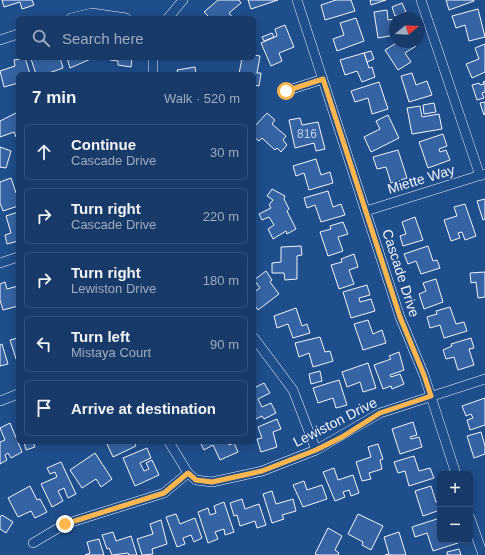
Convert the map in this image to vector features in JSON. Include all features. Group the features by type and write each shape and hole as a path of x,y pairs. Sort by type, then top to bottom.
{"street":[{"path":"170,16 183,0"},
{"name":"Cascade Drive","path":"297,0 400,317 424,375 455,471"},
{"path":"421,0 482,175"},
{"path":"79,16 92,13 112,16"},
{"path":"0,40 16,35"},
{"path":"153,60 153,72"},
{"path":"286,91 323,79"},
{"name":"Miette Way","path":"366,211 482,175"},
{"path":"0,263 16,258"},
{"path":"256,341 293,390 316,450"},
{"name":"Lewiston Drive","path":"188,473 196,480 212,482 262,471 316,450 342,437 380,413 485,379"},
{"path":"0,400 16,395"},
{"path":"33,543 65,524 164,493 188,473 170,444"},
{"path":"473,527 482,555"}],"building":[{"path":"2,0 32,0 34,5 22,9 20,2 4,7"},
{"path":"218,0 239,0 241,3 229,13 231,16 208,16 204,12"},
{"path":"248,0 278,0 251,9"},
{"path":"336,0 351,0 355,11 325,20 321,5"},
{"path":"370,0 386,0 371,5"},
{"path":"446,0 474,0 474,1 449,10"},
{"path":"402,3 406,12 394,12 392,7"},
{"path":"478,9 485,37 469,41 465,25 456,28 452,16"},
{"path":"387,10 389,20 389,36 378,38 374,12"},
{"path":"356,18 364,41 337,51 333,39 344,35 340,23"},
{"path":"285,25 294,47 279,53 282,61 271,66 261,43 277,36 275,29"},
{"path":"272,33 274,37 264,41 262,37"},
{"path":"485,44 485,72 472,78 466,64 479,59 475,48"},
{"path":"389,48 413,48 405,53 411,62 398,70 385,50"},
{"path":"371,51 374,59 367,62 364,53"},
{"path":"364,53 369,68 372,67 375,77 362,82 357,71 345,75 340,60"},
{"path":"256,55 260,56 257,73 261,73 259,86 256,85 256,72 239,72 242,60 256,60"},
{"path":"14,60 26,60 29,72 16,72 16,84 4,87 0,71 15,66"},
{"path":"31,60 61,60 63,68 52,72 35,72"},
{"path":"68,60 88,60 70,68"},
{"path":"110,60 132,60 131,67 118,65 118,61"},
{"path":"195,67 196,72 178,72 177,70"},
{"path":"412,73 416,85 427,81 432,95 409,102 401,76"},
{"path":"485,81 485,92 482,93 484,98 477,100 472,85 479,83 480,85 484,84 483,82"},
{"path":"379,82 388,109 372,114 368,98 355,102 351,91"},
{"path":"485,102 485,114 484,115 480,103"},
{"path":"434,103 436,112 424,114 423,105"},
{"path":"420,106 422,117 439,114 442,129 412,134 407,108"},
{"path":"16,113 16,137 14,132 0,137 0,121"},
{"path":"267,113 275,120 272,124 286,136 283,140 287,145 281,152 277,148 275,150 262,138 259,141 256,139 256,125"},
{"path":"388,115 399,138 371,152 364,137 380,129 376,121"},
{"path":"300,118 302,125 318,122 325,149 316,151 314,143 295,148 289,120"},
{"path":"443,134 447,146 439,149 440,152 446,150 450,160 428,168 419,142"},
{"path":"0,147 11,151 6,168 0,167"},
{"path":"398,150 407,178 391,183 386,167 377,169 373,157"},
{"path":"316,159 321,175 330,172 333,183 309,190 304,173 296,176 293,166"},
{"path":"11,178 16,193 16,207 3,211 0,203 0,182"},
{"path":"272,189 285,196 284,199 289,209 287,211 296,229 287,234 286,231 273,239 268,229 274,225 269,217 262,220 259,214 271,208 269,205 273,200 267,196"},
{"path":"328,191 333,207 341,204 345,215 321,222 315,205 307,208 304,198"},
{"path":"485,199 485,219 483,220 477,201"},
{"path":"465,204 476,236 465,240 462,232 458,233 460,238 451,241 444,220 457,216 454,207"},
{"path":"16,213 16,242 7,244 5,235 11,233 6,216"},
{"path":"415,217 423,240 403,246 400,236 406,234 402,222"},
{"path":"343,222 348,234 338,237 343,251 328,256 320,232 331,229 330,226"},
{"path":"301,246 302,255 297,256 297,279 285,280 284,273 272,273 272,263 281,262 281,247"},
{"path":"428,246 433,261 437,260 440,268 421,274 416,261 408,264 404,254"},
{"path":"354,254 358,267 349,270 354,284 339,289 331,265 342,262 341,259"},
{"path":"266,271 272,280 270,282 279,294 258,310 256,307 256,291 260,288 256,283 256,278"},
{"path":"485,272 485,297 478,298 476,282 471,283 470,273"},
{"path":"436,279 443,302 424,309 419,294 426,291 423,283"},
{"path":"5,282 7,289 16,287 16,307 3,310 0,300 0,284"},
{"path":"367,285 370,295 359,298 360,302 371,299 375,311 351,318 343,292"},
{"path":"450,307 456,324 464,322 467,331 444,338 440,325 430,328 427,317 437,314 436,311"},
{"path":"296,308 302,326 307,324 310,333 293,338 288,324 277,328 274,316"},
{"path":"368,320 373,334 382,330 386,343 363,350 354,324"},
{"path":"320,337 325,352 330,351 333,361 313,367 309,353 299,357 295,343"},
{"path":"16,338 16,359 10,340"},
{"path":"471,338 474,348 469,349 474,365 458,370 454,357 446,359 443,350 452,346 451,344"},
{"path":"2,344 8,364 0,366 0,345"},
{"path":"399,352 404,370 390,375 391,377 400,374 404,384 392,389 391,386 383,389 374,365 391,359 389,356"},
{"path":"368,363 376,388 363,392 360,382 347,387 342,372"},
{"path":"320,371 322,381 311,384 309,374"},
{"path":"339,380 347,405 336,408 333,398 318,403 313,388"},
{"path":"264,383 270,393 258,399 262,407 271,403 276,413 264,419 262,416 256,419 256,387"},
{"path":"485,398 485,425 470,430 467,420 473,418 471,414 466,416 462,406"},
{"path":"277,419 281,429 273,432 277,447 261,452 257,439 262,438 258,427"},
{"path":"413,422 417,435 410,437 411,439 419,437 422,447 400,454 392,429"},
{"path":"10,423 16,438 16,444 19,444 22,452 11,458 8,453 5,455 7,460 0,464 0,442 5,440 0,428"},
{"path":"481,432 485,446 485,454 474,458 467,436"},
{"path":"24,444 34,444 35,447 26,450"},
{"path":"107,444 135,444 136,446 113,457"},
{"path":"201,444 234,444 238,452 220,460 213,445 204,450"},
{"path":"378,444 383,459 380,460 382,469 369,473 371,479 362,481 356,462 371,457 368,447"},
{"path":"147,448 151,458 140,463 144,471 149,469 146,463 152,460 159,475 135,486 123,458"},
{"path":"95,453 112,479 101,487 96,479 82,488 70,470"},
{"path":"414,456 419,471 430,468 434,478 409,486 405,471 398,473 394,462"},
{"path":"61,462 76,494 68,498 64,488 58,491 63,501 52,507 41,484 57,477 55,472 50,474 47,468"},
{"path":"334,468 338,480 353,475 359,493 351,496 349,490 343,492 345,497 335,501 323,472"},
{"path":"304,481 307,490 322,485 327,499 303,507 293,485"},
{"path":"30,486 37,500 40,499 47,512 35,518 31,511 18,517 8,498"},
{"path":"431,486 437,502 437,511 423,516 415,491"},
{"path":"272,491 276,504 293,499 296,511 282,515 284,519 272,523 263,494"},
{"path":"242,499 245,509 259,504 266,525 257,528 255,521 240,526 237,515 234,516 230,503"},
{"path":"224,502 234,532 225,535 224,529 215,532 218,539 208,543 198,512 208,508 210,515 216,513 214,506"},
{"path":"176,514 180,524 195,518 202,538 194,542 191,535 183,538 185,544 177,547 166,517"},
{"path":"358,514 383,526 371,550 362,545 363,542 348,534"},
{"path":"2,515 13,522 6,533 0,529 0,517"},
{"path":"437,519 437,543 458,543 433,551 427,533 415,537 412,527"},
{"path":"161,520 167,544 152,549 153,554 142,555 137,539 153,534 150,524"},
{"path":"328,528 342,536 335,550 339,553 338,555 317,555 315,554"},
{"path":"113,532 116,541 131,536 137,555 129,555 128,553 112,555 109,548 107,549 102,535"},
{"path":"399,532 406,555 385,555 389,554 384,537"},
{"path":"99,539 104,555 85,555 90,553 87,542"},
{"path":"459,549 461,555 447,555 447,552"}],"route":[{"path":"65,524 164,493 188,473 196,480 212,482 262,471 316,450 342,437 380,413 431,396 400,317 323,79 286,91"}]}
